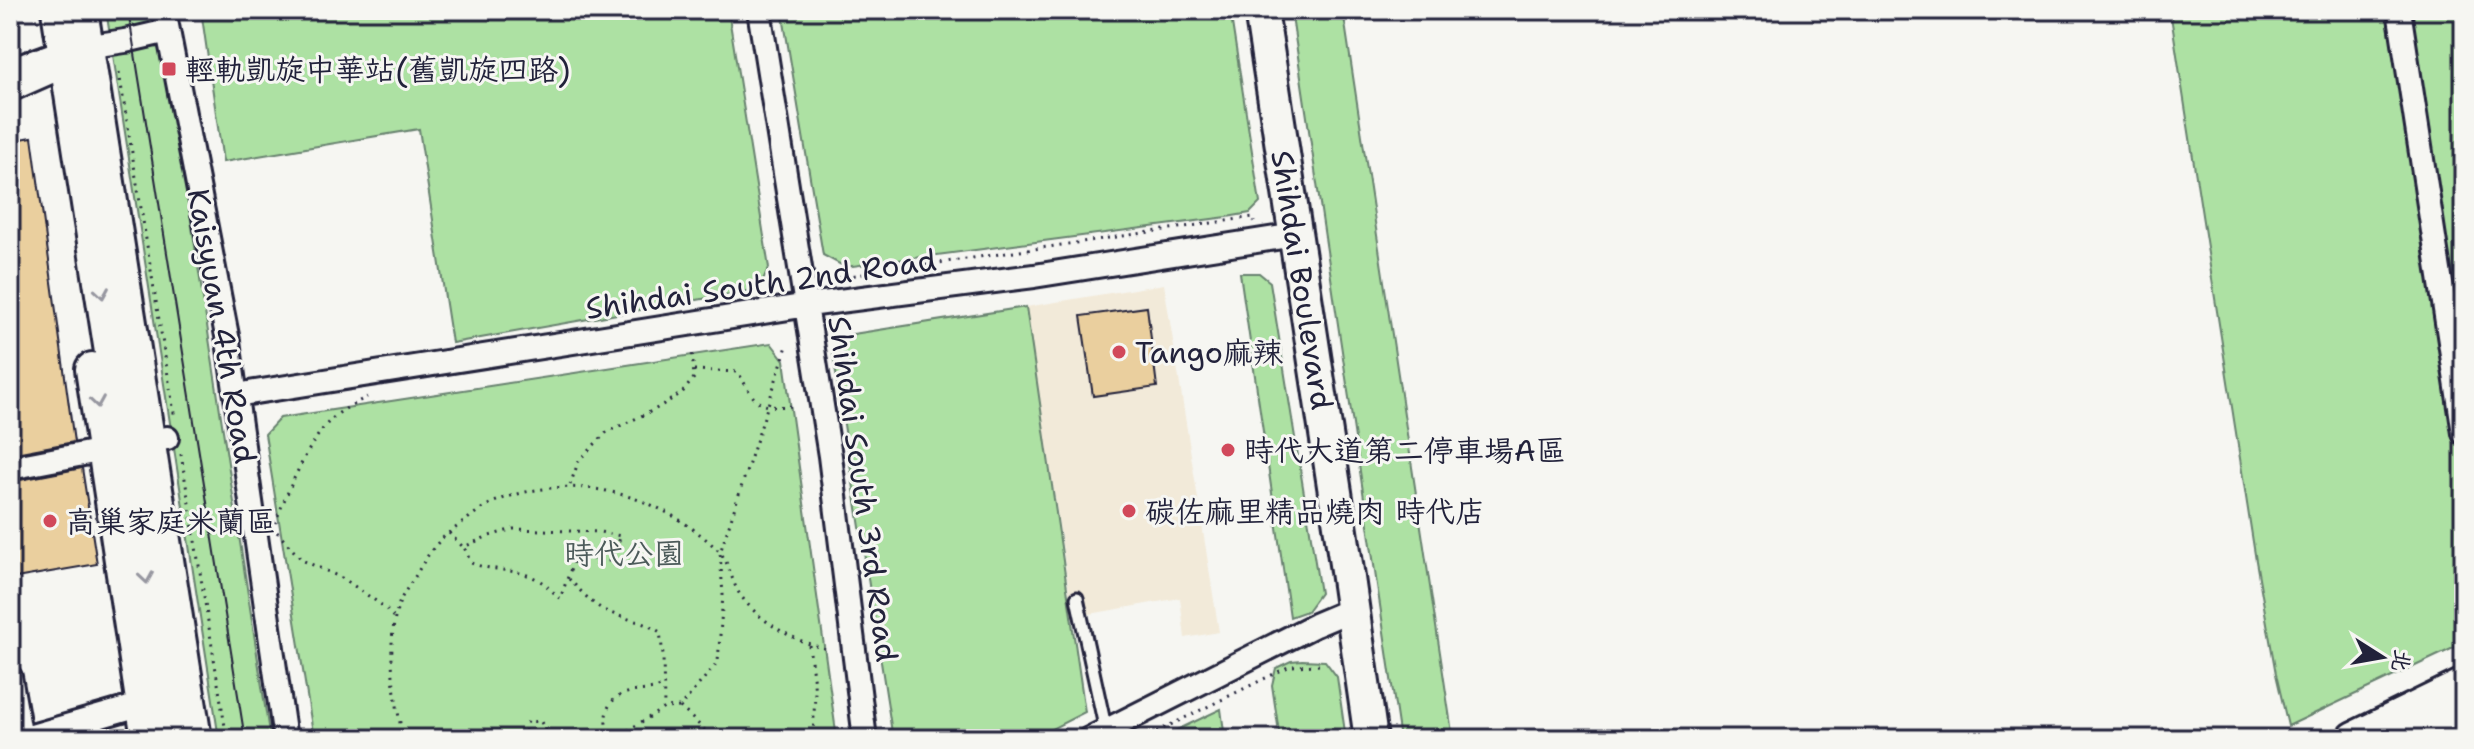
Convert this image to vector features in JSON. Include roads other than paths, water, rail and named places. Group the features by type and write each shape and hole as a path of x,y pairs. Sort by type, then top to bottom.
{"main road":[{"path":"2355,739 2464,686"},
{"path":"2411,739 2464,713"}],"street":[{"path":"37,10 85,40 150,442 213,739"},
{"path":"58,10 85,40 195,739"},
{"name":"Shihdai South 3rd Road","path":"759,10 830,456 865,739"},
{"name":"Shihdai Boulevard","path":"1261,10 1371,739"},
{"path":"2399,10 2464,433"},
{"path":"10,70 85,40 166,20"},
{"name":"Kaisyuan 4th Road","path":"166,20 225,325 285,739"},
{"path":"10,90 85,40"},
{"name":"Shihdai South 2nd Road","path":"236,395 808,305 1034,276 1295,235"},
{"path":"10,468 150,442"},
{"path":"148,739 143,704 150,442"},
{"path":"150,442 171,739"},
{"path":"1097,735 1315,625 1353,609"},
{"path":"10,677 21,739 143,704"}],"lane":[{"path":"1077,598 1097,735"}],"tram line":[{"path":"128,10 245,739"}],"place":[{"name":"輕軌凱旋中華站(舊凱旋四路)","path":"169,69"},
{"name":"Tango麻辣","path":"1119,352"},
{"name":"時代大道第二停車場A區","path":"1228,450"},
{"name":"碳佐麻里精品燒肉 時代店","path":"1129,511"},
{"name":"高巢家庭米蘭區","path":"50,521"}],"park label":[{"name":"時代公園","path":"624,553"}]}
